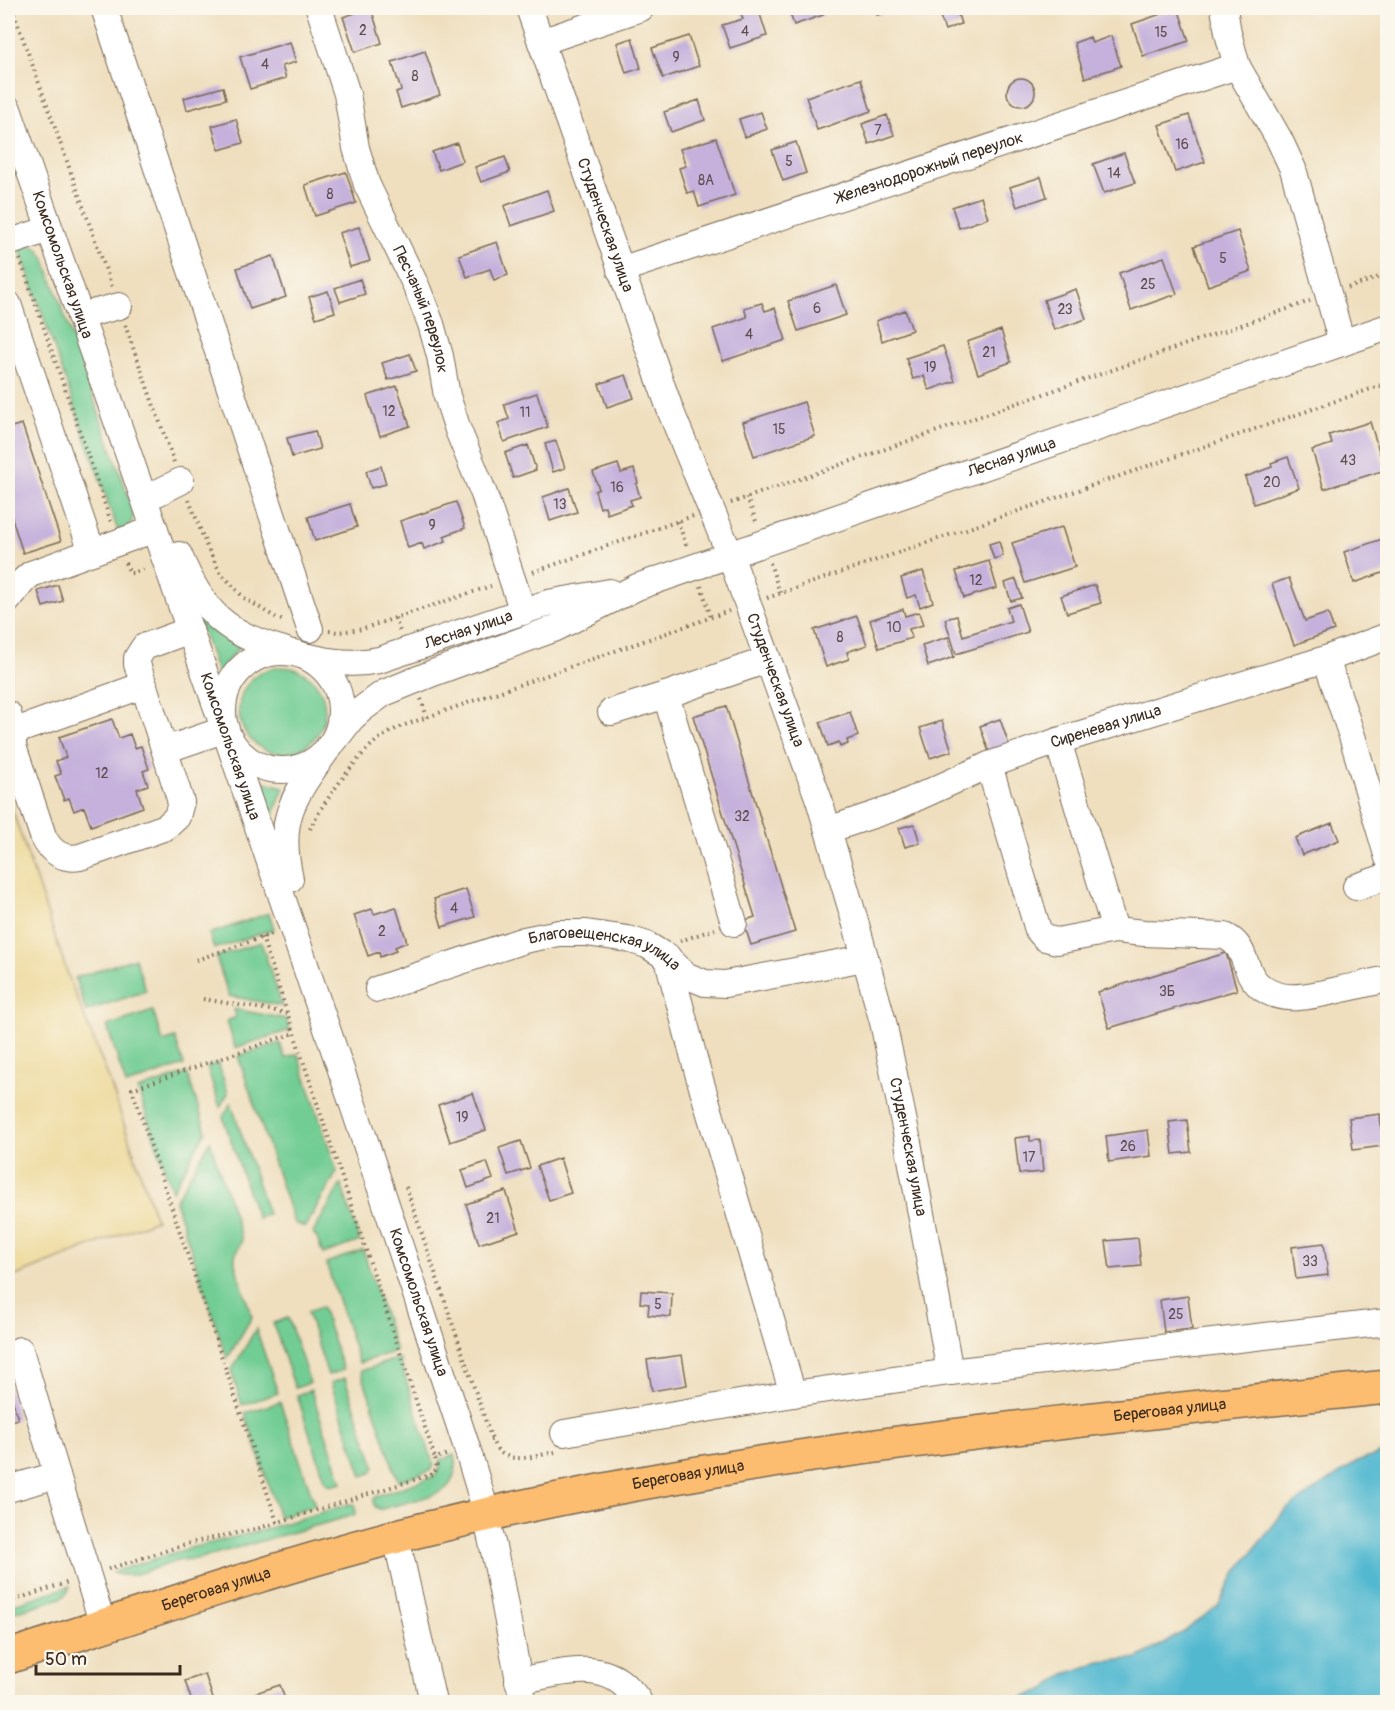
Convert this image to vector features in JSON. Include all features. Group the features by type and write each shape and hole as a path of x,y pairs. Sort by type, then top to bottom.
{"main road":[{"name":"Береговая улица","path":"8,1657 238,1582 396,1537 484,1507 729,1448 891,1423 1388,1368"},
{"name":"Береговая улица","path":"8,1638 306,1543 419,1512 484,1507 639,1484 852,1448 1388,1387"}],"street":[{"path":"104,8 310,629"},
{"name":"Песчаный переулок","path":"320,8 347,94 356,148 367,185 417,288 431,324 440,356 447,396 490,511 523,612"},
{"name":"Студенческая улица","path":"529,8 671,412 730,555 819,800 883,1022 908,1137 950,1372"},
{"path":"542,42 641,8"},
{"path":"1224,8 1228,33 1238,66 1293,169 1342,343"},
{"name":"Железнодорожный переулок","path":"620,270 1238,66"},
{"name":"Комсомольская улица","path":"8,109 155,529 202,600 221,620 253,639 298,654"},
{"path":"10,242 49,228"},
{"path":"8,304 92,552"},
{"path":"80,315 119,306"},
{"name":"Лесная улица","path":"331,744 362,708 390,690 556,628 637,587 1388,327"},
{"name":"Комсомольская улица","path":"105,388 145,460 157,493 190,630 293,927 467,1448 484,1507 498,1569 520,1692"},
{"path":"157,493 181,481"},
{"path":"8,600 31,574 155,529"},
{"name":"Лесная улица","path":"298,654 339,663 368,662 548,603 637,587"},
{"path":"144,685 10,723 13,746 46,842 55,852 68,858 80,857 160,830 177,817 181,802 137,658 144,647 190,630"},
{"name":"Сиреневая улица","path":"828,830 903,805 989,765 1058,741 1326,659 1388,636"},
{"path":"284,651 298,654 323,668 337,687 341,703 338,730 331,744 315,760 304,766 277,770 258,765 236,748 226,731 223,715 224,699 238,671 247,663 265,654 284,651"},
{"path":"1326,659 1352,736 1388,858"},
{"path":"610,712 767,660"},
{"path":"666,695 734,923"},
{"path":"165,750 226,731"},
{"path":"1058,741 1115,930"},
{"name":"Комсомольская улица","path":"331,744 295,797 287,820 284,847 290,879 330,1001 353,1105"},
{"path":"989,765 1038,930 1045,938 1057,941 1115,930 1225,936 1240,947 1249,971 1257,983 1271,994 1283,997 1298,998 1388,979"},
{"path":"1356,887 1388,876"},
{"name":"Благовещенская улица","path":"378,989 524,940 559,933 586,933 628,939 647,945 666,952 685,975 705,983 725,984 866,958"},
{"path":"666,952 698,1073 793,1394"},
{"path":"564,1433 793,1394 950,1372 1388,1322"},
{"path":"20,1350 98,1609"},
{"path":"8,1490 57,1475"},
{"path":"396,1537 433,1702"},
{"path":"520,1692 579,1671 595,1671 611,1675 624,1684 639,1702"}],"path":[{"path":"12,8 181,481 219,573 244,598 275,617 310,629 338,632 362,629 1388,274"},
{"path":"10,242 130,573 207,547"},
{"path":"666,952 734,923"},
{"path":"196,960 293,927"},
{"path":"8,1602 190,1543 259,1528 433,1474 437,1468 262,938"},
{"path":"203,999 287,1013"},
{"path":"277,1522 132,1089 294,1033"},
{"path":"435,1458 467,1448"}],"green space":[{"path":"19,247 37,248 44,257 133,510 130,524 118,531"},
{"path":"198,618 240,647 218,675"},
{"path":"282,667 306,674 318,686 325,710 318,734 306,746 282,753 258,746 246,734 239,710 246,686 258,674"},
{"path":"254,779 284,787 271,829"},
{"path":"269,913 274,929 214,949 209,934"},
{"path":"261,942 282,1006 229,996 216,957"},
{"path":"135,958 146,991 86,1011 75,978"},
{"path":"234,1009 286,1019 290,1030 235,1048 227,1021 236,1017"},
{"path":"153,1011 163,1042 175,1038 184,1065 126,1085 107,1026"},
{"path":"280,1043 285,1058 298,1054 337,1172 305,1227 294,1223 238,1056"},
{"path":"218,1063 228,1093 220,1107 207,1067"},
{"path":"187,1073 206,1131 172,1191 138,1090"},
{"path":"231,1103 268,1214 257,1218 223,1117"},
{"path":"210,1141 242,1240 235,1255 235,1264 252,1317 227,1359 175,1201"},
{"path":"341,1184 360,1241 323,1254 313,1233"},
{"path":"363,1250 396,1351 359,1363 326,1263"},
{"path":"322,1307 343,1370 328,1375 307,1312"},
{"path":"288,1318 310,1383 295,1388 273,1323"},
{"path":"256,1329 278,1393 242,1405 231,1371"},
{"path":"399,1358 434,1466 431,1470 398,1481 361,1371"},
{"path":"345,1378 375,1467 371,1473 362,1476 331,1383"},
{"path":"311,1390 342,1482 332,1485 326,1483 297,1395"},
{"path":"280,1402 315,1505 279,1517 245,1413"},
{"path":"454,1455 454,1474 445,1489 424,1498 382,1509 374,1505 373,1500 377,1496 435,1476 440,1467 440,1460"},
{"path":"349,1504 354,1505 356,1512 354,1515 197,1559 180,1560 145,1572 119,1575 112,1572 190,1548 259,1531"},
{"path":"70,1586 68,1592 61,1598 8,1614 8,1606"}],"sand":[{"path":"8,797 69,978 109,1079 156,1220 8,1279"}],"water":[{"path":"1387,1451 1387,1702 1011,1702 1045,1689 1065,1674 1100,1662 1138,1658 1178,1635 1218,1606 1235,1574 1285,1510 1357,1462"}],"building":[{"path":"371,8 382,43 355,52 343,17"},
{"path":"739,8 758,8 767,36 730,48 722,25 743,19"},
{"path":"788,8 820,8 823,15 794,25"},
{"path":"874,8 899,8 877,15"},
{"path":"937,8 956,8 961,24 945,30"},
{"path":"1178,8 1189,41 1143,56 1132,24"},
{"path":"689,36 699,66 663,78 652,48"},
{"path":"1111,36 1121,66 1085,78 1074,43 1090,37 1092,43"},
{"path":"632,38 641,68 626,73 617,43"},
{"path":"290,42 296,62 282,66 286,78 250,89 240,57"},
{"path":"425,51 440,95 401,108 396,92 401,90 392,62"},
{"path":"1021,78 1031,82 1035,92 1031,102 1021,106 1011,102 1007,92 1011,82"},
{"path":"861,79 871,111 817,130 806,97"},
{"path":"223,87 226,99 187,110 184,98"},
{"path":"699,100 705,120 671,132 664,112"},
{"path":"761,112 767,129 745,137 739,119"},
{"path":"887,115 894,135 869,144 862,124"},
{"path":"1189,115 1205,162 1175,172 1159,125"},
{"path":"236,119 243,143 219,150 212,126"},
{"path":"716,138 735,195 699,207 694,191 687,193 679,168 686,166 680,149"},
{"path":"796,142 806,173 783,181 772,150"},
{"path":"457,143 463,161 439,170 432,152"},
{"path":"1124,153 1135,183 1104,193 1093,164"},
{"path":"505,157 510,172 481,182 475,167"},
{"path":"346,172 356,203 315,216 305,185"},
{"path":"1041,177 1047,197 1017,207 1010,187"},
{"path":"547,190 554,211 511,226 504,206"},
{"path":"981,197 988,218 959,228 952,207"},
{"path":"359,227 370,261 350,267 339,233"},
{"path":"1238,231 1251,271 1208,286 1194,246"},
{"path":"497,242 508,275 494,280 490,269 467,277 459,255"},
{"path":"273,256 286,297 250,309 237,268"},
{"path":"1164,257 1177,294 1131,310 1119,273"},
{"path":"360,279 365,294 340,302 335,288"},
{"path":"836,285 846,315 798,331 788,301"},
{"path":"1076,289 1086,319 1054,330 1044,300"},
{"path":"328,291 335,312 316,318 309,297"},
{"path":"762,303 765,311 775,308 786,340 723,361 713,329 747,317 744,308"},
{"path":"905,310 912,330 882,341 876,321"},
{"path":"1001,330 1011,362 978,374 967,342"},
{"path":"943,346 955,381 929,390 924,376 913,379 906,358"},
{"path":"410,354 416,371 388,380 382,363"},
{"path":"626,375 634,398 607,407 599,384"},
{"path":"397,386 410,426 380,436 367,396"},
{"path":"537,393 548,427 504,442 498,423 509,419 504,404"},
{"path":"804,402 815,436 754,456 743,422"},
{"path":"1370,422 1385,470 1324,489 1312,450 1332,444 1329,435"},
{"path":"22,424 61,541 23,553 8,506 8,428"},
{"path":"315,431 320,449 292,457 287,438"},
{"path":"556,441 565,468 553,472 545,444"},
{"path":"528,445 536,470 513,478 505,453"},
{"path":"1288,457 1299,488 1254,504 1245,477 1272,467 1271,463"},
{"path":"618,464 621,473 634,469 640,497 630,500 632,505 607,514 605,506 600,508 595,491 599,489 593,472"},
{"path":"381,466 386,484 371,488 366,471"},
{"path":"569,488 577,512 550,521 543,497"},
{"path":"456,502 465,528 444,536 446,541 424,549 422,543 408,548 400,521"},
{"path":"350,504 357,527 315,541 308,517"},
{"path":"1062,527 1075,567 1025,583 1012,543"},
{"path":"1388,537 1388,571 1354,583 1344,552"},
{"path":"999,541 1003,556 994,559 989,544"},
{"path":"989,561 997,588 964,598 956,571"},
{"path":"923,571 933,602 920,607 916,595 907,598 901,578"},
{"path":"1289,578 1305,621 1328,613 1334,630 1294,645 1272,584"},
{"path":"1016,579 1022,598 1011,601 1005,583"},
{"path":"58,585 63,601 43,607 38,591"},
{"path":"1095,585 1101,603 1067,613 1061,596"},
{"path":"1019,604 1028,632 956,654 945,619 957,616 963,636 1011,621 1007,608"},
{"path":"903,609 905,616 919,612 923,625 909,629 912,638 879,648 870,620"},
{"path":"857,616 867,645 847,652 849,659 826,667 814,630"},
{"path":"948,637 954,657 928,666 922,645"},
{"path":"726,706 795,932 751,945 743,921 755,917 693,716"},
{"path":"850,712 858,736 847,740 848,744 840,747 839,742 828,746 820,722"},
{"path":"112,719 119,738 130,734 135,748 141,746 149,769 143,771 148,785 137,789 143,807 91,826 84,807 74,811 69,798 64,800 55,776 61,774 56,761 66,757 59,737"},
{"path":"1000,719 1010,748 990,755 980,726"},
{"path":"942,721 952,751 930,758 920,728"},
{"path":"1332,823 1339,840 1302,855 1295,838"},
{"path":"914,824 920,843 905,847 899,828"},
{"path":"466,889 475,917 442,927 434,899"},
{"path":"396,907 407,942 395,947 396,951 380,957 379,952 368,956 354,915 372,909 374,914"},
{"path":"1226,953 1237,990 1109,1028 1098,992"},
{"path":"473,1093 486,1130 450,1142 438,1105"},
{"path":"1380,1114 1383,1146 1353,1150 1349,1118"},
{"path":"1187,1120 1191,1152 1173,1154 1169,1122"},
{"path":"1148,1130 1151,1156 1109,1162 1106,1136"},
{"path":"1030,1136 1030,1141 1040,1140 1043,1172 1019,1174 1015,1138"},
{"path":"521,1141 530,1168 508,1175 499,1148"},
{"path":"560,1158 571,1193 549,1200 537,1166"},
{"path":"487,1162 493,1179 468,1188 462,1170"},
{"path":"506,1191 519,1231 479,1244 466,1204"},
{"path":"1138,1238 1141,1266 1110,1269 1106,1241"},
{"path":"1324,1243 1328,1275 1296,1279 1292,1247"},
{"path":"641,1291 672,1293 671,1317 648,1315 649,1304 640,1303"},
{"path":"1188,1296 1192,1329 1164,1332 1160,1300"},
{"path":"682,1355 687,1385 652,1391 647,1360"},
{"path":"8,1384 18,1419 8,1422"},
{"path":"205,1674 214,1702 192,1702 185,1681"},
{"path":"280,1685 286,1702 228,1702"}]}
